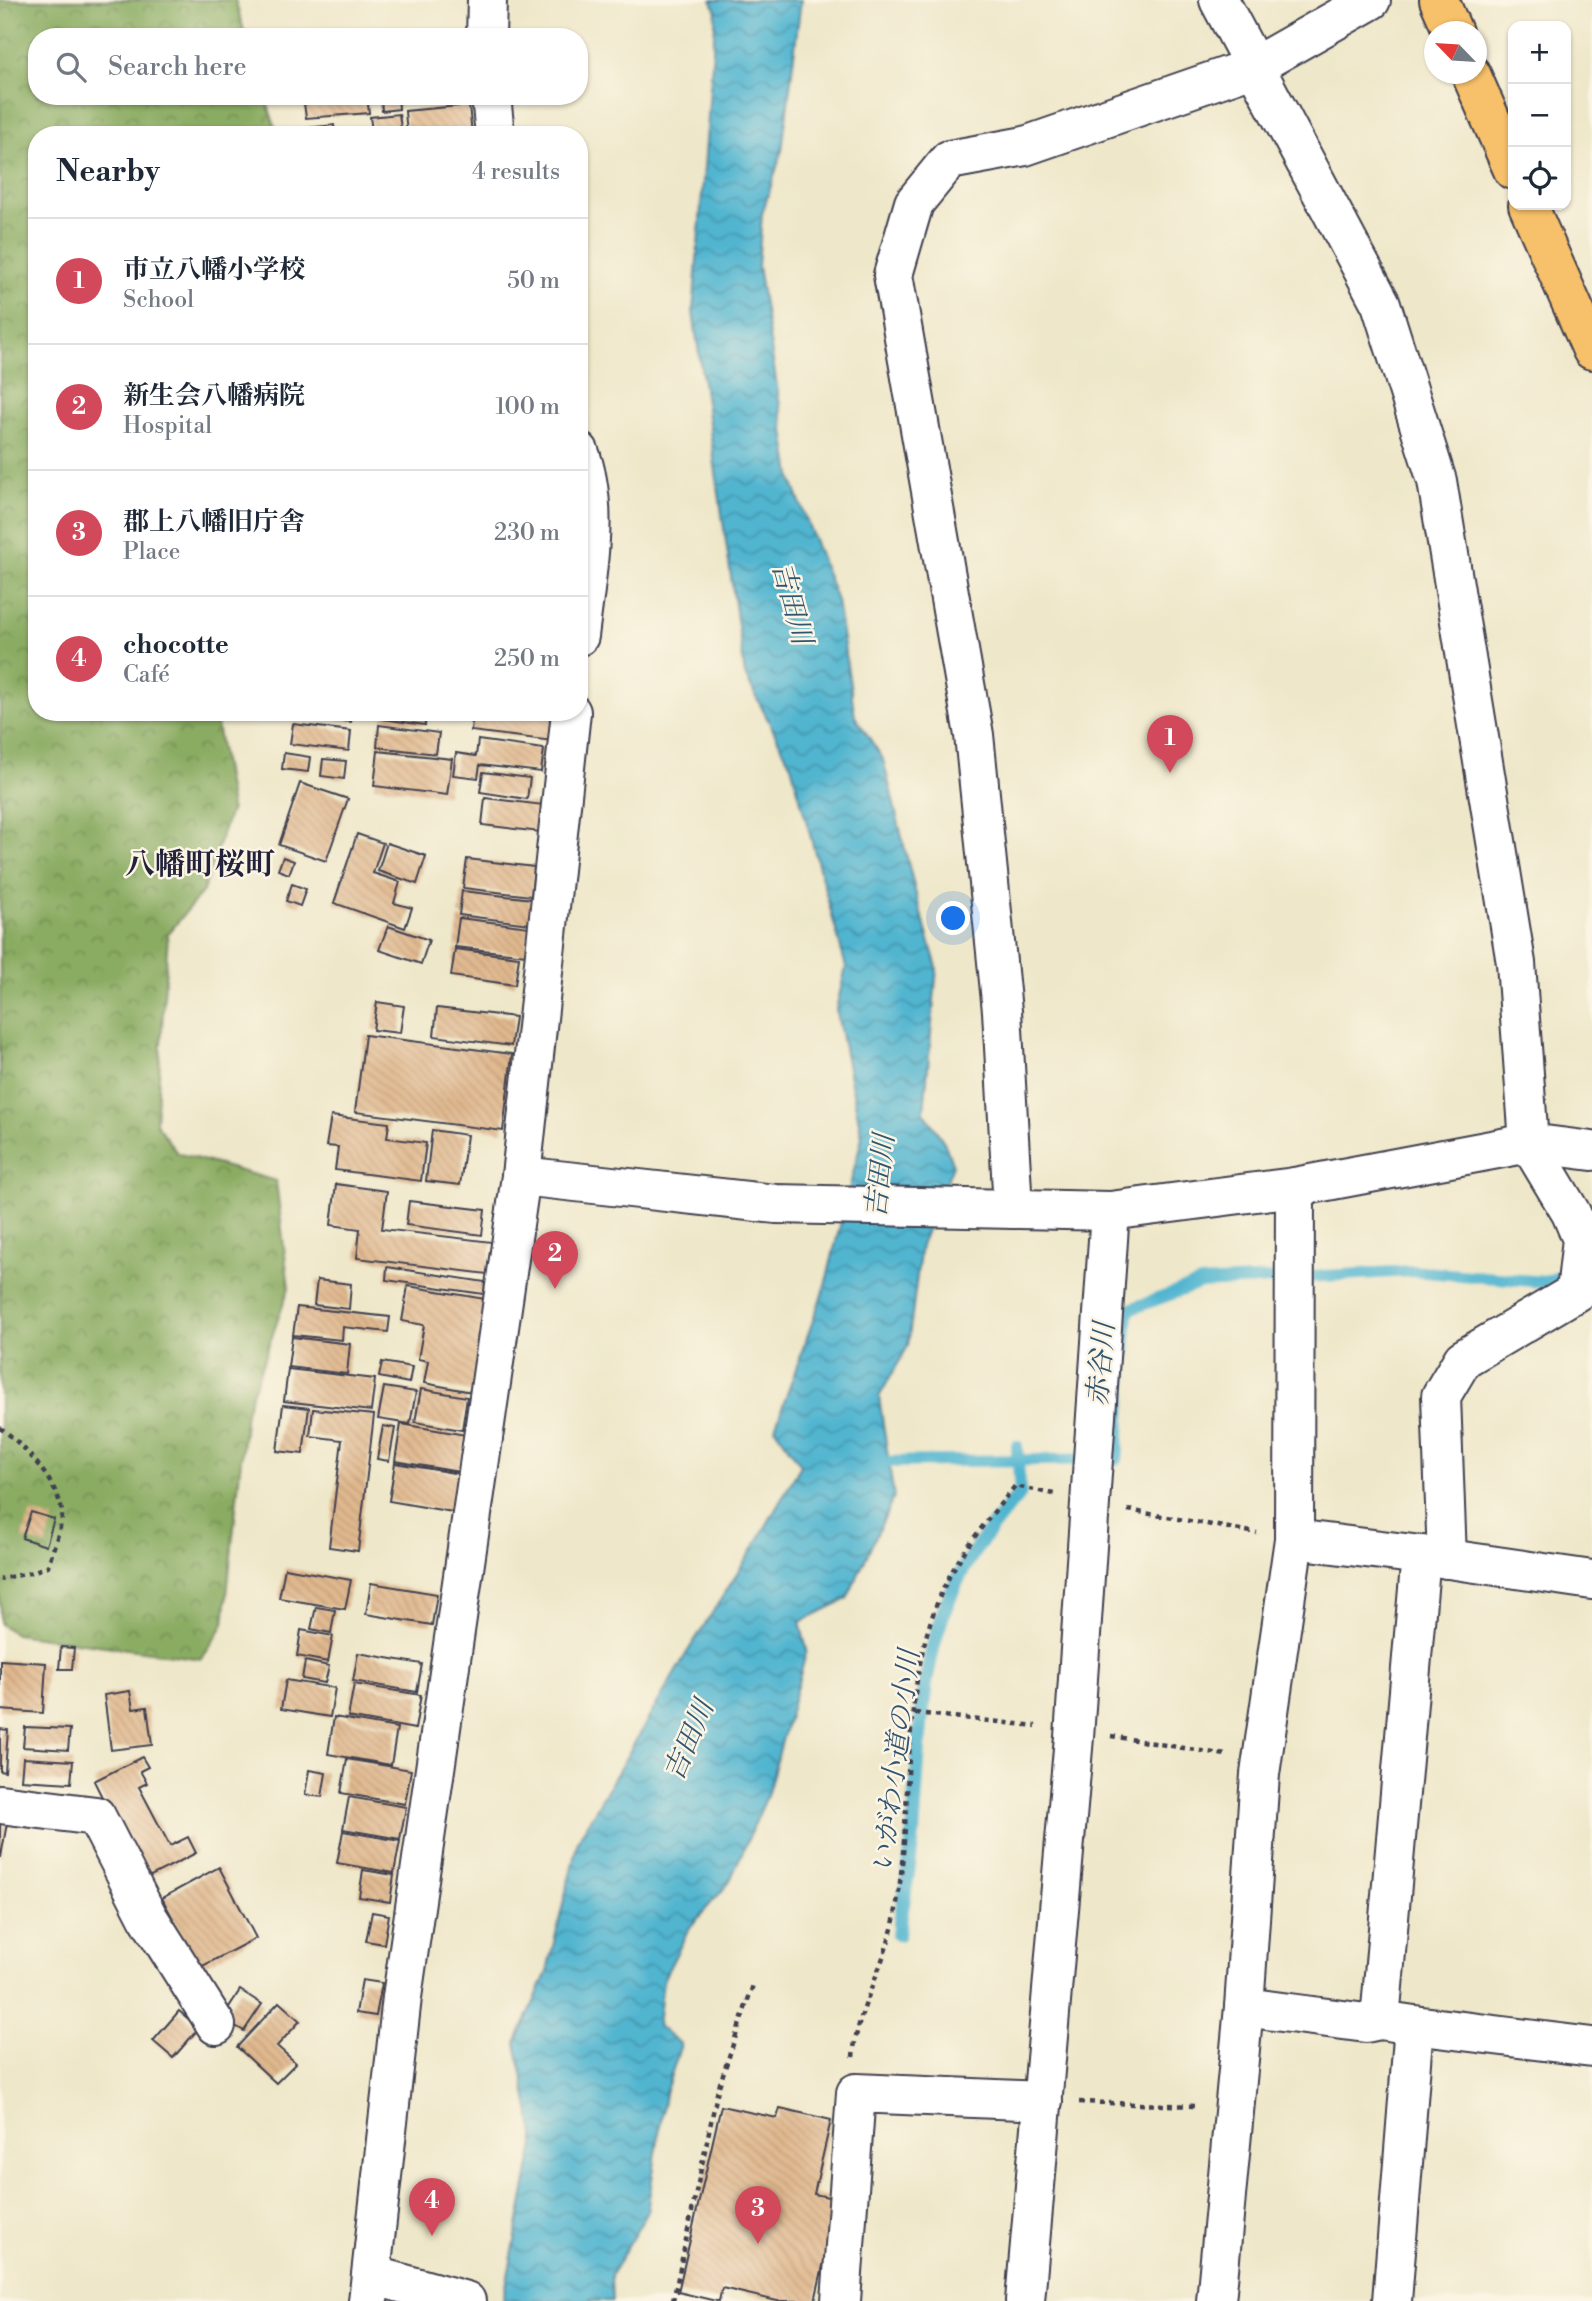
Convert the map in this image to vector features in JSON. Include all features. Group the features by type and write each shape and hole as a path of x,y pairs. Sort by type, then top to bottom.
{"main road":[{"path":"1439,0 1448,21"},
{"path":"1475,84 1508,159"},
{"path":"1530,210 1592,351"}],"street":[{"path":"486,28 487,0"},
{"path":"1219,0 1381,304 1437,481 1516,963 1529,1143 1572,1213 1582,1239 1576,1292 1463,1359 1441,1396 1434,1557 1397,2022 1392,2301"},
{"path":"1013,1209 1002,1012 974,735 893,275 914,203 949,160 1025,146 1253,67 1371,0"},
{"path":"492,105 494,126"},
{"path":"466,2301 418,2287 370,2288 402,1997 521,1176 570,721"},
{"path":"521,1176 776,1204 1110,1211 1295,1187 1529,1143 1592,1151"},
{"path":"1216,2301 1244,2007 1260,1774 1294,1539 1295,1187"},
{"path":"1025,2301 1074,1737 1110,1211"},
{"path":"1294,1539 1592,1580"},
{"path":"0,1804 96,1816 148,1917 216,2025"},
{"path":"1244,2007 1366,2023 1397,2022 1592,2047"},
{"path":"841,2301 856,2093 1043,2101"}],"path":[{"path":"0,1428 15,1437 30,1453 54,1490 62,1514 48,1566 0,1579"},
{"path":"856,2093 853,2055 859,2018 894,1920 905,1835 920,1664 934,1614 947,1582 968,1544 1015,1486 1089,1503 1294,1539"},
{"path":"915,1713 941,1717"},
{"path":"673,2301 718,2090 754,1982"},
{"path":"1043,2101 1234,2107"}],"green space":[{"path":"0,0 235,0 243,28 28,28 28,105 268,105 275,126 28,126 28,721 216,721 231,808 203,891 168,934 156,1123 177,1153 276,1181 289,1288 246,1411 224,1624 202,1659 15,1634 0,1624"}],"water":[{"name":"吉田川","path":"711,0 801,0 782,151 762,214 758,266 792,481 837,601 855,716 883,759 918,903 937,967 924,1112 944,1142 953,1165 921,1245 908,1346 879,1397 894,1497 847,1599 800,1622 807,1650 767,1796 729,1883 690,1927 663,1980 658,2026 681,2044 665,2094 647,2213 611,2275 612,2301 503,2301 535,2140 516,2043 547,1972 578,1840 686,1654 754,1547 801,1465 775,1428 825,1286 862,1137 836,1009 846,967 791,765 745,675 693,312 716,10"}],"building":[{"path":"304,105 368,105 369,113 306,118"},
{"path":"382,105 399,105 399,109 382,111"},
{"path":"469,105 471,126 406,126 405,111"},
{"path":"399,114 401,126 371,126 370,117"},
{"path":"397,721 425,721 425,725"},
{"path":"472,721 556,721 553,741 471,731"},
{"path":"293,724 351,731 349,751 290,744"},
{"path":"379,725 439,733 436,754 377,747"},
{"path":"478,740 544,749 541,772 480,765 478,778 453,775 456,753 476,756"},
{"path":"378,751 452,759 447,795 374,786"},
{"path":"284,753 310,757 308,772 282,769"},
{"path":"323,759 346,761 344,779 321,776"},
{"path":"483,772 530,778 527,799 480,792"},
{"path":"300,783 348,799 326,861 279,845"},
{"path":"485,798 544,805 540,832 482,825"},
{"path":"357,834 383,843 373,873 400,882 394,903 412,908 405,928 334,903"},
{"path":"387,843 426,856 417,884 378,871"},
{"path":"283,857 294,861 289,874 278,870"},
{"path":"467,859 534,867 531,896 463,888"},
{"path":"292,884 306,889 300,906 286,901"},
{"path":"462,891 532,899 529,924 459,915"},
{"path":"459,918 529,927 526,955 455,947"},
{"path":"388,926 429,940 421,964 379,950"},
{"path":"455,949 519,957 515,985 451,976"},
{"path":"377,1002 404,1006 400,1033 373,1030"},
{"path":"437,1008 515,1017 511,1046 434,1036"},
{"path":"365,1035 512,1054 503,1131 355,1112"},
{"path":"331,1116 389,1123 387,1138 426,1143 421,1181 335,1170 338,1147 326,1146"},
{"path":"432,1130 467,1135 460,1185 426,1181"},
{"path":"336,1184 387,1191 382,1229 492,1242 487,1274 357,1258 360,1229 331,1225"},
{"path":"409,1201 485,1210 482,1235 406,1225"},
{"path":"387,1267 485,1282 484,1294 386,1280"},
{"path":"317,1280 351,1284 349,1309 314,1305"},
{"path":"408,1286 485,1299 472,1392 424,1383 428,1361 418,1359 424,1325 402,1321"},
{"path":"297,1307 390,1317 388,1332 343,1327 342,1340 293,1335"},
{"path":"292,1337 350,1344 347,1374 288,1367"},
{"path":"382,1362 412,1367 409,1383 379,1377"},
{"path":"288,1369 375,1379 371,1411 284,1401"},
{"path":"384,1387 416,1392 410,1424 378,1419"},
{"path":"421,1389 467,1397 462,1430 415,1422"},
{"path":"283,1405 309,1408 303,1454 277,1451"},
{"path":"313,1409 374,1415 358,1551 329,1547 342,1440 310,1436"},
{"path":"401,1424 466,1435 459,1472 395,1461"},
{"path":"383,1426 395,1428 389,1461 377,1459"},
{"path":"395,1463 460,1474 453,1512 389,1501"},
{"path":"31,1512 54,1519 46,1546 22,1538"},
{"path":"285,1568 351,1580 345,1609 279,1598"},
{"path":"371,1583 437,1594 432,1625 366,1614"},
{"path":"316,1607 335,1610 331,1633 311,1629"},
{"path":"301,1630 333,1636 328,1662 297,1656"},
{"path":"61,1647 74,1648 72,1669 59,1669"},
{"path":"358,1653 422,1664 417,1692 353,1681"},
{"path":"0,1660 46,1663 43,1713 0,1710"},
{"path":"305,1661 329,1666 325,1683 302,1679"},
{"path":"286,1680 335,1688 330,1717 281,1709"},
{"path":"354,1684 421,1695 415,1729 348,1717"},
{"path":"130,1691 133,1709 147,1707 152,1745 111,1750 104,1695"},
{"path":"334,1717 397,1728 391,1765 328,1754"},
{"path":"25,1727 70,1729 68,1750 23,1747"},
{"path":"0,1729 8,1730 5,1772 0,1771"},
{"path":"142,1757 148,1767 140,1771 147,1783 139,1787 170,1846 188,1837 196,1853 143,1880 94,1781"},
{"path":"23,1758 73,1761 71,1783 21,1780"},
{"path":"347,1759 411,1770 405,1804 341,1793"},
{"path":"309,1770 326,1773 322,1797 305,1795"},
{"path":"349,1797 406,1807 400,1839 343,1829"},
{"path":"0,1816 8,1817 1,1857 0,1857"},
{"path":"343,1831 400,1841 394,1873 337,1863"},
{"path":"219,1867 256,1938 199,1968 162,1898"},
{"path":"363,1870 394,1875 390,1902 359,1897"},
{"path":"372,1912 389,1915 384,1944 366,1941"},
{"path":"362,1980 382,1983 376,2016 356,2013"},
{"path":"240,1990 262,2004 244,2031 222,2018"},
{"path":"279,2002 300,2021 277,2046 296,2063 276,2083 237,2047"},
{"path":"179,2011 199,2028 173,2058 153,2041"},
{"path":"721,2106 777,2118 780,2108 831,2120 814,2194 838,2199 815,2301 777,2301 722,2288 719,2301 678,2292"}],"waterway":[{"name":"赤谷川","path":"874,1462 1117,1459 1128,1310 1201,1283 1412,1271 1545,1282 1572,1272"},
{"path":"1015,1499 1020,1493 1017,1446"},
{"name":"いがわ小道の小川","path":"1019,1493 963,1572 935,1644 924,1707 911,1859 897,1935 911,1847 923,1692 934,1636 957,1577 986,1533 1019,1493"}],"place":[{"name":"市立八幡小学校","path":"1170,773"},
{"name":"新生会八幡病院","path":"555,1289"},
{"name":"chocotte","path":"432,2236"},
{"name":"郡上八幡旧庁舎","path":"758,2244"}],"district":[{"name":"八幡町桜町","path":"200,864"}]}
